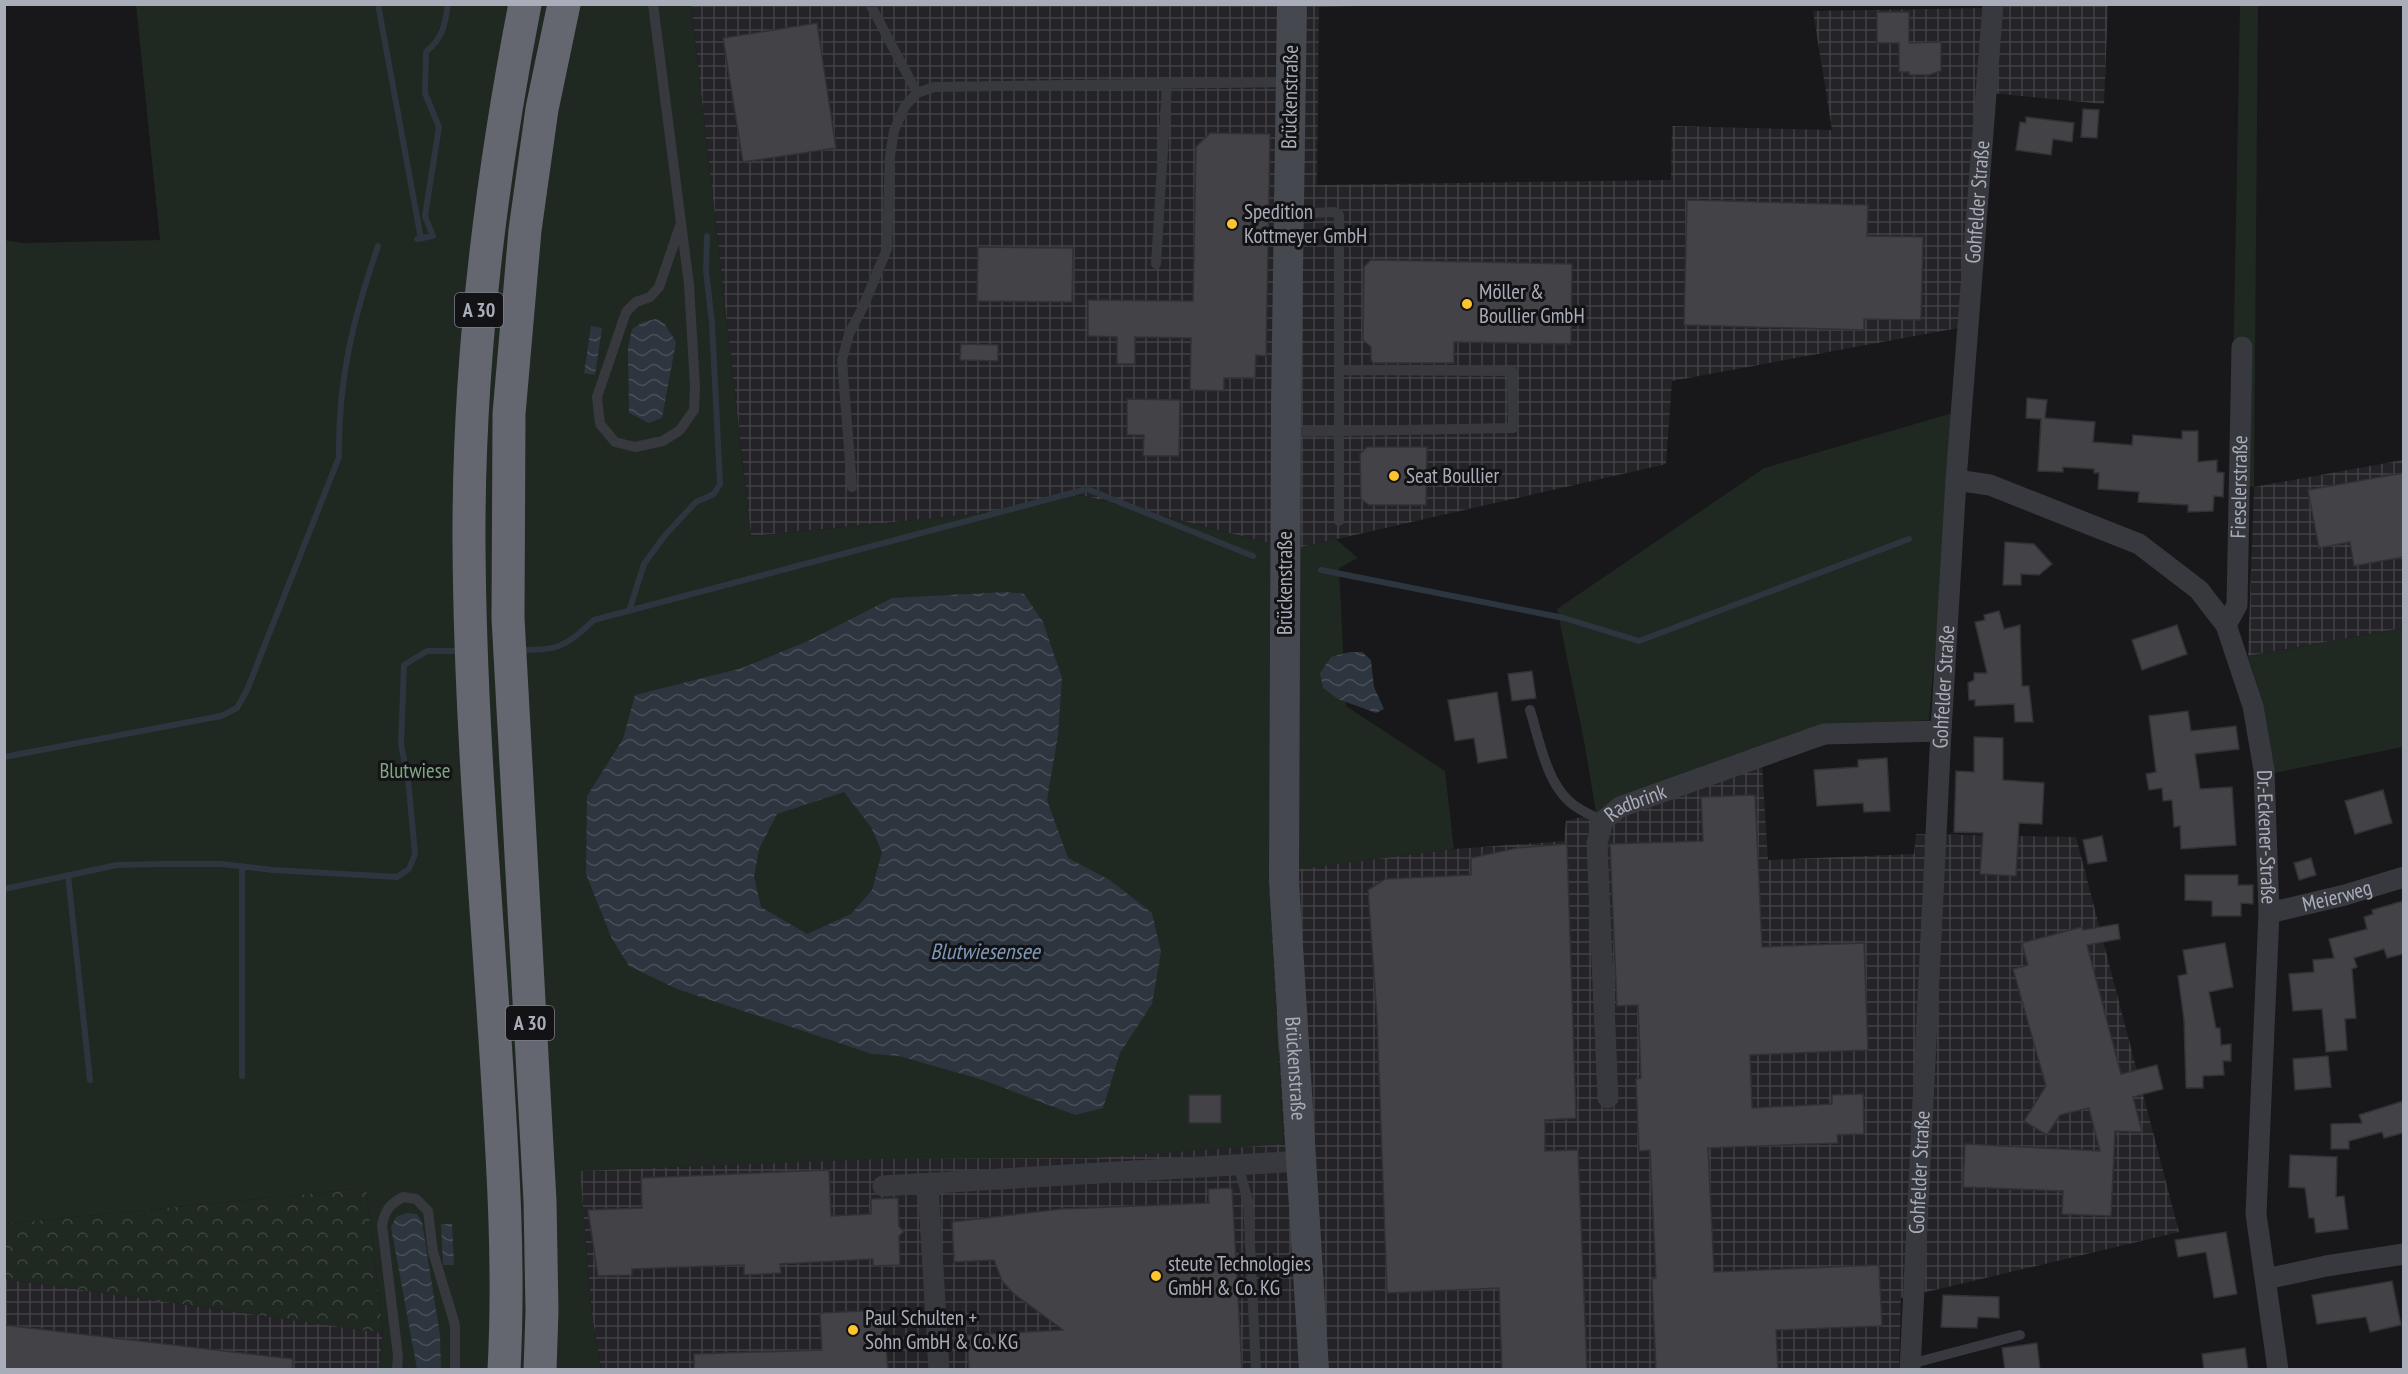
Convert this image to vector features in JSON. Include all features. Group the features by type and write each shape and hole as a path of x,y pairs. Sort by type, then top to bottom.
{"highway":[{"name":"A 30","path":"504,1370 508,1301 506,1210 473,679 469,546 470,466 475,357 483,263 508,94 525,4"},
{"name":"A 30","path":"540,1370 542,1311 540,1201 508,618 509,414 524,242 542,109 564,4"}],"main road":[{"name":"Brückenstraße","path":"1292,4 1286,432 1284,881 1314,1370"}],"street":[{"name":"Gohfelder Straße","path":"1910,1367 1941,731 1956,480 1993,4"},
{"name":"Fieselerstraße","path":"2226,625 2237,605 2242,347"},
{"name":"Dr.-Eckener-Straße","path":"1956,480 1990,485 2139,544 2199,590 2226,625 2253,706 2264,770 2269,913 2256,1214 2278,1370"},
{"name":"Radbrink","path":"1608,1098 1597,843 1603,821 1620,807 1824,734 1941,731"},
{"name":"Meierweg","path":"2269,913 2345,895 2403,877"},
{"path":"883,1186 1302,1161"},
{"path":"928,1184 939,1370"},
{"path":"2266,1279 2326,1266 2403,1254"}],"lane":[{"path":"653,4 681,223 693,335 694,410 680,430 663,441 635,447 615,442 600,424 597,397 626,312 636,302 650,297 659,287 681,223"},
{"path":"870,4 917,93"},
{"path":"852,487 842,360 849,334 887,249 890,156 893,139 905,106 917,93 934,87 1290,82"},
{"path":"1156,264 1167,84"},
{"path":"1288,214 1334,212 1340,215 1339,521"},
{"path":"1286,432 1513,428 1512,371 1340,370"},
{"path":"1530,710 1551,776 1564,795 1577,808 1603,821"},
{"path":"1238,1165 1248,1201 1256,1370"},
{"path":"397,1370 398,1356 382,1225 384,1212 390,1204 403,1197 416,1199 428,1210 433,1252 455,1325 455,1370"},
{"path":"1910,1367 2020,1335"}],"shaded area":[{"path":"1988,4 2108,5 2104,104 1991,93 1969,326 1672,381 1666,464 1302,547 1268,543 1081,495 977,514 751,536 691,5 1398,5 1319,7 1317,185 1671,180 1672,126 1832,130 1813,11 1988,8"},
{"path":"2403,460 2403,628 2248,656 2254,487"},
{"path":"1761,749 1768,860 1914,854 1916,834 2076,837 2179,1232 1901,1298 1899,1369 601,1369 592,1316 569,1055 1284,1143 1267,872 1454,849 1564,841 1566,821 1596,813"},
{"path":"5,1279 383,1333 379,1369 5,1370"}],"green space":[{"name":"Blutwiese","path":"136,5 691,5 751,536 977,514 1081,495 1268,543 1302,547 1336,539 1358,558 1339,568 1346,706 1445,771 1454,849 1268,873 1284,1144 1093,1158 877,1159 580,1171 592,1316 601,1369 379,1369 383,1333 366,1188 5,1224 4,240 23,243 160,240"},
{"path":"2240,5 2258,5 2254,487 2231,484"},
{"path":"1956,412 1929,720 1820,728 1596,813 1557,609 1764,468"},
{"path":"2403,628 2403,747 2274,773 2263,702 2248,656"},
{"path":"366,1188 383,1333 5,1279 5,1224"}],"water":[{"path":"656,319 664,323 676,342 662,418 649,423 629,413 628,348 632,329 643,322"},
{"path":"591,326 602,328 595,375 584,373"},
{"name":"Blutwiesensee","path":"1006,592 1024,594 1043,622 1062,678 1058,735 1047,800 1068,858 1110,880 1152,913 1161,952 1152,1004 1120,1053 1103,1108 1075,1115 983,1080 899,1056 872,1054 677,989 629,966 612,939 586,874 587,796 623,739 635,695 742,668 808,641 892,598","holes":["844,792 871,827 882,852 872,890 851,914 807,934 761,907 754,877 759,849 777,814"]},
{"path":"1350,652 1362,652 1371,660 1374,687 1384,709 1376,713 1338,699 1323,688 1320,673 1331,657"},
{"path":"407,1213 417,1214 422,1222 440,1335 441,1369 417,1369 391,1227 396,1217"},
{"path":"441,1224 452,1224 454,1265 443,1265"}],"building":[{"path":"1877,12 1909,12 1909,43 1941,42 1941,71 1929,75 1909,75 1909,72 1899,72 1899,43 1877,43"},
{"path":"817,23 836,148 743,162 723,38"},
{"path":"2083,109 2099,110 2097,138 2081,137"},
{"path":"2026,117 2074,123 2072,142 2053,139 2051,155 2016,150 2020,122 2026,123"},
{"name":"Spedition Kottmeyer GmbH","path":"1210,133 1270,134 1266,356 1256,355 1255,378 1224,378 1224,391 1190,390 1191,338 1135,337 1135,364 1117,364 1117,337 1088,336 1088,300 1193,301 1196,147"},
{"path":"1687,200 1868,205 1867,236 1923,237 1921,320 1864,319 1864,330 1684,325"},
{"path":"978,247 1073,248 1072,302 977,301"},
{"name":"Möller & Boullier GmbH","path":"1371,260 1572,264 1571,344 1454,342 1454,363 1373,363 1371,347 1363,340 1364,267"},
{"path":"961,344 998,345 998,361 960,360"},
{"path":"2027,398 2047,400 2045,418 2095,422 2093,442 2132,445 2133,435 2182,439 2182,431 2198,431 2198,462 2217,460 2217,472 2224,473 2223,497 2214,496 2213,511 2188,512 2188,505 2138,502 2139,492 2098,489 2099,473 2094,473 2094,469 2063,467 2063,472 2038,471 2041,419 2026,418"},
{"path":"1127,399 1180,400 1179,456 1143,456 1144,435 1127,435"},
{"name":"Seat Boullier","path":"1367,447 1427,447 1426,505 1369,505 1361,499 1360,454"},
{"path":"2403,473 2403,557 2354,566 2350,542 2319,548 2308,490"},
{"path":"2005,542 2034,544 2052,564 2039,575 2021,574 2021,585 2003,585"},
{"path":"1999,611 2004,629 2020,625 2022,686 2029,686 2033,722 2015,722 2014,704 1975,706 1975,700 1969,700 1968,683 1974,680 1974,673 1987,673 1975,622 1985,620 1984,615"},
{"path":"2177,625 2187,654 2142,670 2132,640"},
{"path":"1532,671 1536,698 1512,701 1508,674"},
{"path":"1497,692 1507,758 1478,763 1474,738 1455,741 1448,700"},
{"path":"2188,711 2191,731 2236,726 2239,749 2195,754 2200,789 2232,787 2236,845 2181,849 2180,826 2174,827 2172,800 2163,801 2162,788 2149,790 2146,774 2156,772 2149,716"},
{"path":"1974,737 2003,738 2003,780 2044,783 2042,824 2019,823 2016,876 1980,874 1983,833 1954,832 1956,771 1974,772"},
{"path":"1887,758 1890,811 1864,812 1863,803 1817,806 1814,770 1858,767 1858,760"},
{"path":"2383,790 2392,823 2355,834 2345,801"},
{"path":"1755,795 1762,947 1864,943 1868,1050 1750,1055 1752,1108 1832,1104 1832,1095 1863,1094 1864,1134 1837,1135 1838,1143 1708,1148 1714,1272 1879,1265 1882,1326 1776,1330 1778,1370 1656,1370 1652,1279 1656,1278 1650,1150 1639,1151 1636,1079 1641,1078 1638,1005 1617,1006 1610,844 1703,841 1701,797"},
{"path":"2102,836 2107,861 2088,864 2083,840"},
{"path":"1567,844 1576,1118 1545,1120 1545,1151 1578,1150 1587,1370 1502,1370 1499,1288 1387,1293 1377,1017 1368,890 1385,879 1471,875 1471,858 1517,848"},
{"path":"2311,858 2316,875 2299,880 2294,863"},
{"path":"2185,875 2238,875 2238,885 2253,885 2253,904 2241,903 2241,916 2212,916 2212,901 2185,900"},
{"path":"2403,901 2403,954 2387,958 2384,949 2354,958 2357,967 2352,969 2356,1018 2345,1019 2347,1050 2326,1052 2322,1009 2293,1011 2289,974 2314,972 2313,960 2334,958 2329,939 2367,929 2364,917 2373,914 2372,910"},
{"path":"2118,924 2120,939 2087,945 2121,1074 2157,1065 2163,1089 2133,1097 2142,1132 2115,1131 2111,1216 2062,1214 2063,1191 1963,1187 1965,1144 2100,1151 2089,1108 2060,1115 2047,1135 2024,1121 2046,1086 2013,969 2028,965 2022,943 2082,927 2083,930"},
{"path":"2225,943 2233,987 2209,992 2216,1028 2220,1028 2221,1045 2231,1044 2231,1061 2223,1061 2224,1075 2203,1076 2203,1088 2186,1088 2184,1020 2178,976 2187,974 2183,950"},
{"path":"2328,1056 2331,1087 2295,1090 2293,1059"},
{"path":"1189,1095 1221,1095 1221,1123 1189,1123"},
{"path":"2403,1101 2403,1133 2384,1138 2382,1132 2349,1141 2349,1149 2331,1149 2331,1124 2362,1123 2359,1115"},
{"path":"2290,1155 2337,1157 2336,1197 2344,1196 2348,1229 2316,1233 2314,1218 2309,1218 2305,1188 2289,1187"},
{"path":"829,1170 831,1216 871,1214 871,1199 898,1198 899,1227 904,1231 899,1236 900,1265 873,1266 873,1259 780,1264 781,1273 744,1275 744,1265 632,1269 632,1275 598,1276 588,1210 642,1208 641,1178"},
{"name":"steute Technologies GmbH & Co. KG","path":"1232,1188 1242,1370 969,1370 967,1335 1063,1330 1013,1293 1002,1281 994,1260 954,1262 952,1222 1061,1209 1209,1203 1208,1189"},
{"path":"2226,1232 2237,1294 2214,1298 2206,1252 2178,1257 2175,1240"},
{"path":"2392,1281 2401,1325 2370,1332 2366,1317 2317,1324 2312,1295"},
{"path":"1943,1295 1999,1297 1999,1318 1978,1317 1977,1328 1941,1327"},
{"name":"Paul Schulten + Sohn GmbH & Co. KG","path":"883,1310 888,1370 694,1370 694,1354 822,1350 820,1313"},
{"path":"4,1325 293,1359 292,1370 4,1370"},
{"path":"2037,1343 2040,1370 2005,1370 2002,1348"},
{"path":"2245,1348 2248,1370 2204,1370 2202,1354"}],"waterway":[{"path":"378,4 421,239"},
{"path":"417,239 433,236 425,216 439,127 425,93 426,52 436,42 442,31 448,4"},
{"path":"629,611 644,564 666,534 696,502 714,494 720,484 712,323 706,271 707,236"},
{"path":"4,757 221,716 237,708 247,690 339,457 344,375 354,324 378,246"},
{"path":"518,650 560,646 594,620 1087,489 1253,556"},
{"path":"1321,570 1564,618 1639,641 1909,539"},
{"path":"4,889 117,865 221,864 273,870 397,877 409,869 415,854 408,778 401,745 404,665 427,651 463,651"},
{"path":"242,866 242,1076"},
{"path":"68,875 90,1080"}],"place":[{"name":"Spedition Kottmeyer GmbH","path":"1232,224"},
{"name":"Möller & Boullier GmbH","path":"1467,304"},
{"name":"Seat Boullier","path":"1394,476"},
{"name":"steute Technologies GmbH & Co. KG","path":"1156,1276"},
{"name":"Paul Schulten + Sohn GmbH & Co. KG","path":"853,1330"}]}
